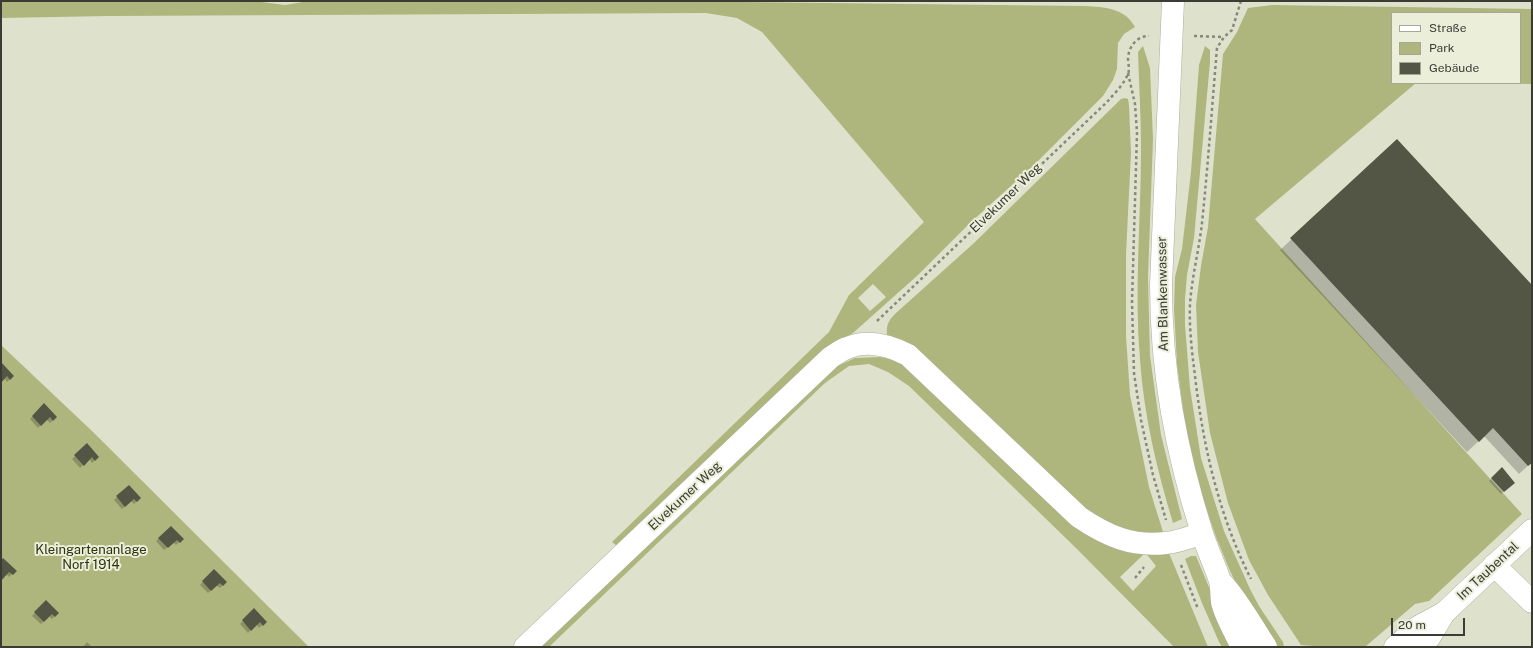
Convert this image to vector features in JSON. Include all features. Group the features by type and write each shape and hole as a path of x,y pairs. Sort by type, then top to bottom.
{"street":[{"name":"Am Blankenwasser","path":"1174,1 1162,247 1161,324 1166,375 1174,430 1184,471 1202,533 1220,580 1222,604 1242,647"},
{"name":"Elvekumer Weg","path":"525,647 830,358 847,348 863,344 879,344 893,347 908,355 1079,517 1097,530 1121,540 1144,544 1173,542 1202,533"},
{"name":"Im Taubental","path":"1421,647 1429,638 1444,613 1532,530"},
{"path":"1494,565 1532,602"},
{"name":"Am Blankenwasser","path":"1220,580 1236,598 1250,624 1266,647"},
{"name":"Im Taubental","path":"1395,647 1418,627 1444,613"}],"path":[{"path":"1241,1 1232,30 1224,37 1217,48 1202,225 1194,267 1190,305 1195,379 1208,457 1218,497 1234,541 1255,585"},
{"name":"Elvekumer Weg","path":"874,323 1107,102 1118,89 1128,73 1128,58 1130,49 1134,42 1143,36"},
{"path":"1173,542 1190,592 1199,612"}],"green space":[{"path":"1,1 254,1 285,5 309,1 654,1 1085,6 1107,8 1120,12 1131,21 1135,27 1124,34 1118,43 1117,69 1113,80 1103,96 1033,166 971,222 918,275 853,333 834,344 617,546 612,542 829,332 849,295 924,222 762,32 737,18 706,13 109,16 1,18","holes":["873,284 886,297 870,311 858,298"]},
{"path":"1272,5 1532,9 1532,84 1521,84 1521,12 1391,12 1391,84 1415,84 1255,219 1522,514 1429,601 1415,604 1365,647 1301,645 1268,595 1249,560 1228,503 1210,433 1198,352 1196,305 1208,227 1223,54 1237,32 1248,8"},
{"path":"1143,46 1150,68 1153,139 1148,278 1150,356 1161,435 1182,519 1173,523 1148,422 1142,381 1138,334 1141,149 1138,52"},
{"path":"1205,46 1210,50 1210,62 1194,238 1187,275 1185,299 1185,325 1190,388 1201,458 1224,531 1250,589 1259,606 1283,642 1284,647 1276,647 1251,613 1230,571 1216,537 1197,482 1186,432 1177,364 1174,309 1175,277 1182,249 1191,172 1199,65"},
{"path":"1121,99 1128,99 1129,105 1131,153 1126,254 1126,336 1130,395 1149,487 1164,535 1148,536 1102,524 914,350 887,335 888,322 896,313 974,243"},
{"name":"Kleingartenanlage Norf 1914","path":"1,345 92,431 309,647 1,647"},
{"path":"880,357 900,361 1143,555 1120,577 1133,591 1156,566 1145,552 1169,553 1208,647 1174,647 1077,549 909,386 888,372 869,364 849,366 825,383 549,647 538,647 835,367 855,358"},
{"path":"1191,556 1196,556 1234,647 1222,647 1219,642 1185,559"}],"building":[{"path":"1397,139 1532,285 1532,463 1528,466 1493,428 1479,442 1290,238"},
{"path":"1,362 14,376 10,380 7,376 1,383"},
{"path":"44,403 57,417 53,421 50,417 41,426 32,416"},
{"path":"87,443 99,457 95,461 92,457 84,466 74,455"},
{"path":"1502,467 1515,483 1504,492 1491,478"},
{"path":"129,485 141,498 137,502 134,499 125,507 116,496"},
{"path":"171,526 184,539 180,543 177,540 168,548 158,538"},
{"path":"3,558 17,571 13,575 9,572 1,581 1,561"},
{"path":"214,569 227,582 223,586 220,583 211,591 202,581"},
{"path":"46,600 59,613 55,617 52,614 44,622 34,612"},
{"path":"254,608 267,622 263,626 260,622 251,631 242,620"}]}
